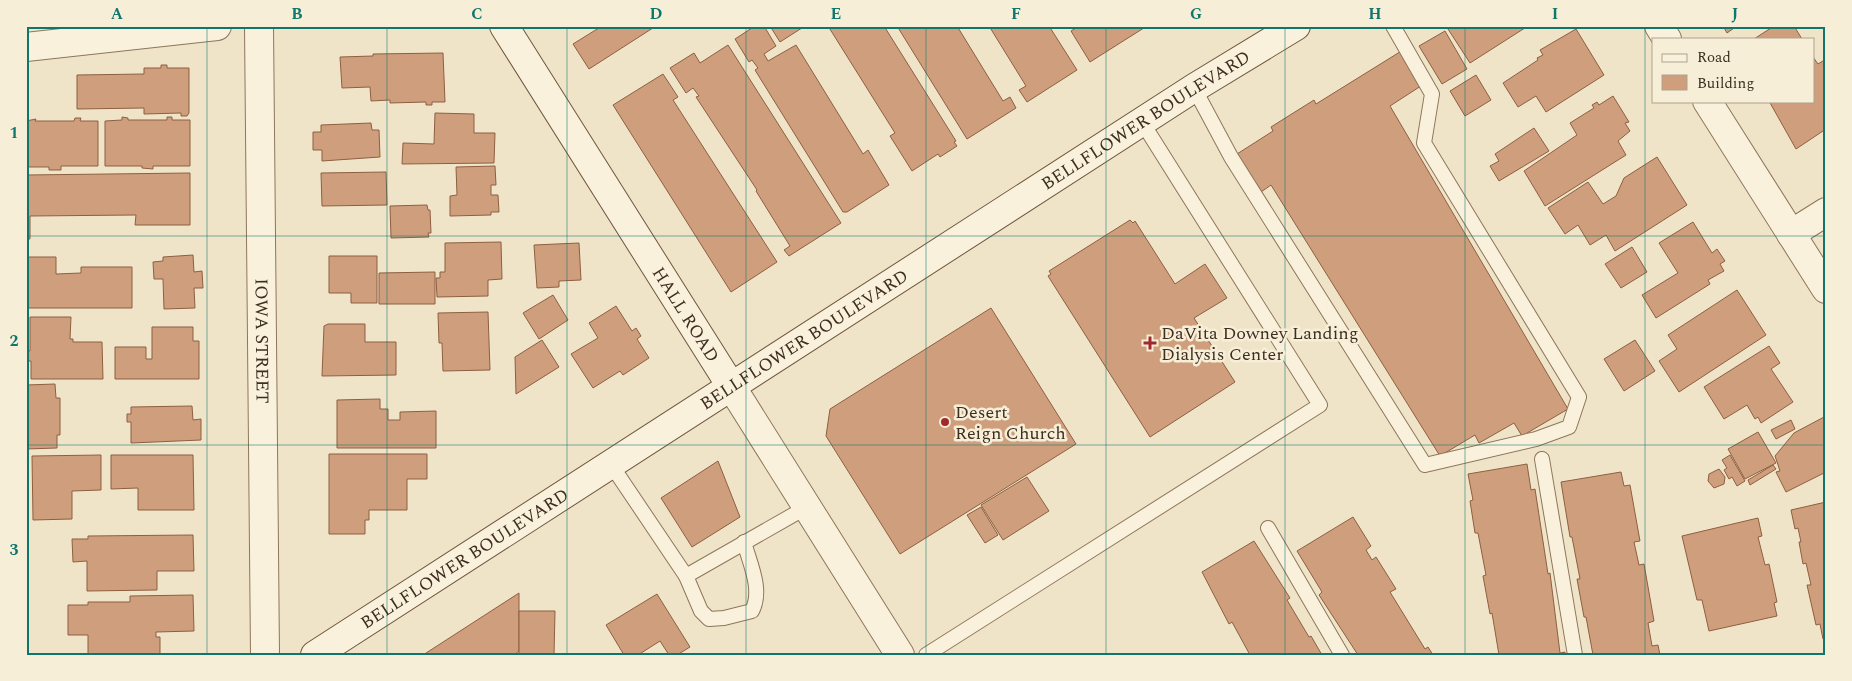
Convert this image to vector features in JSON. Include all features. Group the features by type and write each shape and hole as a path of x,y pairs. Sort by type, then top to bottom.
{"street":[{"path":"26,47 217,26"},
{"name":"IOWA STREET","path":"259,26 265,655"},
{"name":"HALL ROAD","path":"504,26 900,655"},
{"name":"BELLFLOWER BOULEVARD","path":"316,655 610,463 1194,88 1296,26"},
{"path":"1658,26 1665,38"},
{"path":"1707,102 1826,289"},
{"path":"1791,234 1826,212"}],"lane":[{"path":"1194,88 1231,157 1425,465 1536,440 1570,427 1579,397 1424,143 1432,94 1393,26"},
{"path":"926,655 1320,405 1142,122"},
{"path":"1542,459 1575,655"},
{"path":"610,463 686,576 701,611 709,619 724,618 752,611 756,602 757,587 744,542"},
{"path":"686,576 807,507"},
{"path":"1268,528 1342,655"}],"building":[{"path":"602,26 656,26 589,69 573,44"},
{"path":"755,26 764,26 776,46 764,54 768,61 796,45 863,154 868,150 889,185 847,212 843,212 755,70 758,68 752,60 749,62 735,39"},
{"path":"770,26 805,26 780,42"},
{"path":"828,26 884,26 956,141 954,142 957,146 940,157 938,154 912,171 890,136 895,133"},
{"path":"897,26 957,26 1003,101 1010,97 1016,108 967,139"},
{"path":"989,26 1049,26 1077,70 1027,102 1019,90 1026,86"},
{"path":"1079,26 1147,26 1090,62 1071,31"},
{"path":"1446,26 1528,26 1470,63"},
{"path":"1723,26 1737,26 1727,33"},
{"path":"1774,26 1794,26 1801,38 1756,38"},
{"path":"1576,29 1604,75 1546,112 1536,96 1518,107 1503,83 1538,60 1537,58 1543,55 1540,50"},
{"path":"1445,31 1467,69 1442,84 1419,46"},
{"path":"728,45 841,223 789,256 784,250 790,246 757,190 696,97 699,96 693,88 686,93 670,68 694,53 700,63"},
{"path":"1403,50 1424,84 1390,106 1568,409 1522,436 1514,423 1479,443 1475,435 1440,456 1271,185 1261,192 1237,154 1273,131 1271,127 1314,100 1316,104"},
{"path":"443,53 445,102 432,102 432,105 426,105 426,102 390,103 390,100 371,101 370,87 342,88 340,57 373,56 373,54"},
{"path":"1814,58 1818,64 1826,59 1826,129 1796,149 1770,102 1814,102"},
{"path":"161,65 167,65 167,68 189,68 189,113 187,116 181,116 181,113 144,114 144,108 77,109 77,75 144,74 144,68 161,68"},
{"path":"663,74 678,97 673,100 777,262 731,292 613,105"},
{"path":"1476,75 1491,100 1465,116 1450,91"},
{"path":"1613,96 1629,122 1625,123 1630,131 1618,141 1626,155 1545,206 1524,171 1577,135 1570,123 1594,108 1592,105 1597,102 1599,105"},
{"path":"435,113 474,114 474,133 495,133 494,163 402,164 403,143 434,144"},
{"path":"122,117 128,118 128,120 167,120 167,117 172,117 172,120 190,120 190,166 153,166 153,169 142,168 142,166 105,166 105,121 122,120"},
{"path":"75,118 81,118 80,121 98,121 98,166 61,166 61,170 49,170 49,167 26,167 26,121 36,119 35,121 74,121"},
{"path":"371,123 372,130 379,130 380,157 322,161 322,150 313,150 313,132 321,132 321,125"},
{"path":"1534,128 1549,151 1499,181 1490,166 1499,161 1495,154"},
{"path":"1657,157 1687,205 1615,251 1606,235 1590,245 1578,225 1565,234 1548,208 1588,182 1603,204 1616,196 1624,178"},
{"path":"495,166 496,185 491,185 491,195 498,195 499,212 491,212 491,215 450,216 450,196 457,195 456,167"},
{"path":"386,172 387,205 322,206 321,173"},
{"path":"190,173 190,225 135,225 136,215 30,216 30,239 26,239 26,175"},
{"path":"427,205 428,210 430,210 431,233 428,233 429,237 391,238 390,206"},
{"name":"DaVita Downey Landing Dialysis Center","path":"1130,220 1133,223 1135,221 1175,284 1205,264 1227,298 1194,318 1235,382 1150,437 1048,276 1051,274 1049,271"},
{"path":"1693,222 1712,253 1717,249 1725,261 1720,264 1724,271 1708,280 1710,284 1656,318 1642,295 1678,273 1659,243"},
{"path":"501,242 502,279 488,280 488,296 437,297 436,278 440,278 440,272 445,272 445,243"},
{"path":"579,243 581,280 559,281 559,287 537,288 534,245"},
{"path":"1632,247 1647,272 1621,288 1605,264"},
{"path":"193,255 194,272 202,271 203,288 194,288 195,308 164,309 163,279 154,279 153,262 163,261 163,257"},
{"path":"329,256 377,256 377,303 351,303 351,293 329,293"},
{"path":"26,257 56,257 56,274 81,273 81,267 132,267 132,308 26,308"},
{"path":"435,272 435,304 379,304 379,273"},
{"path":"1737,290 1766,335 1679,392 1659,361 1677,349 1668,335"},
{"path":"553,295 568,320 539,339 523,313"},
{"path":"616,306 632,331 636,328 641,336 637,339 649,358 623,375 620,371 593,388 571,354 598,338 589,323"},
{"name":"Desert Reign Church","path":"991,308 1076,444 900,554 826,436 830,409"},
{"path":"488,312 490,370 443,371 442,343 439,343 438,313"},
{"path":"30,317 71,317 70,339 73,339 73,342 102,342 103,379 31,379 31,361 28,361 28,351 30,351"},
{"path":"328,324 365,324 365,342 396,342 396,375 322,376 324,326"},
{"path":"152,327 193,327 193,341 199,341 199,379 115,379 115,347 146,347 146,359 152,359"},
{"path":"542,340 559,367 516,394 515,357"},
{"path":"1635,340 1655,371 1624,391 1604,359"},
{"path":"1769,346 1780,363 1771,369 1793,402 1761,423 1758,417 1755,419 1747,405 1724,419 1704,387"},
{"path":"55,384 56,398 60,398 60,435 57,435 57,448 26,449 26,385"},
{"path":"380,399 380,409 388,409 388,420 400,420 400,412 436,411 436,448 337,448 337,400"},
{"path":"192,406 193,420 201,419 201,440 131,443 131,422 127,422 127,414 131,414 131,407"},
{"path":"1824,417 1826,421 1826,472 1786,492 1776,472 1780,471 1775,456 1794,433"},
{"path":"1791,420 1795,429 1776,439 1771,430"},
{"path":"1758,432 1776,463 1745,479 1728,449"},
{"path":"329,454 427,454 427,479 407,479 407,510 369,510 369,520 365,520 365,534 329,534"},
{"path":"101,455 101,490 72,491 72,519 33,520 32,456"},
{"path":"111,455 193,455 194,510 138,510 138,488 111,489"},
{"path":"1730,455 1745,481 1737,486 1732,477 1729,479 1724,470 1727,468 1722,460"},
{"path":"718,461 740,517 692,547 661,498"},
{"path":"1527,464 1531,490 1535,489 1548,574 1550,573 1560,653 1565,652 1565,655 1499,655 1492,613 1490,614 1483,576 1486,575 1478,533 1475,533 1470,501 1473,500 1468,474"},
{"path":"1773,465 1776,469 1750,485 1748,480"},
{"path":"1719,469 1725,477 1724,484 1714,488 1708,481 1709,474"},
{"path":"1621,472 1624,486 1630,485 1640,541 1634,542 1639,565 1644,564 1654,621 1648,623 1652,646 1658,645 1660,655 1593,655 1586,617 1584,617 1577,579 1580,579 1572,537 1570,537 1561,482"},
{"path":"1027,477 1049,511 1003,540 981,505"},
{"path":"1826,502 1826,638 1823,639 1820,624 1816,625 1807,585 1811,585 1806,563 1803,564 1798,528 1795,529 1791,510"},
{"path":"981,507 998,535 985,543 967,515"},
{"path":"1353,517 1371,546 1366,550 1372,560 1376,557 1396,589 1390,592 1425,649 1428,647 1433,655 1358,655 1319,595 1322,592 1297,551"},
{"path":"1758,518 1762,536 1758,537 1765,565 1769,564 1777,602 1774,603 1777,616 1709,631 1702,600 1697,600 1682,536"},
{"path":"193,535 194,571 157,571 157,590 87,591 87,561 73,562 72,539 88,539 88,536"},
{"path":"1254,541 1290,598 1287,600 1309,637 1311,636 1322,655 1250,655 1232,622 1229,624 1202,572"},
{"path":"519,593 519,651 514,655 423,655"},
{"path":"657,594 690,647 677,655 669,655 660,641 638,655 624,655 606,625"},
{"path":"193,595 194,631 156,632 156,637 160,637 160,653 158,655 88,655 88,635 68,635 68,605 88,605 88,602 130,602 130,596"},
{"path":"519,611 555,611 554,655 519,655"}],"place":[{"name":"DaVita Downey Landing Dialysis Center","path":"1150,343"},
{"name":"Desert Reign Church","path":"945,422"}]}
